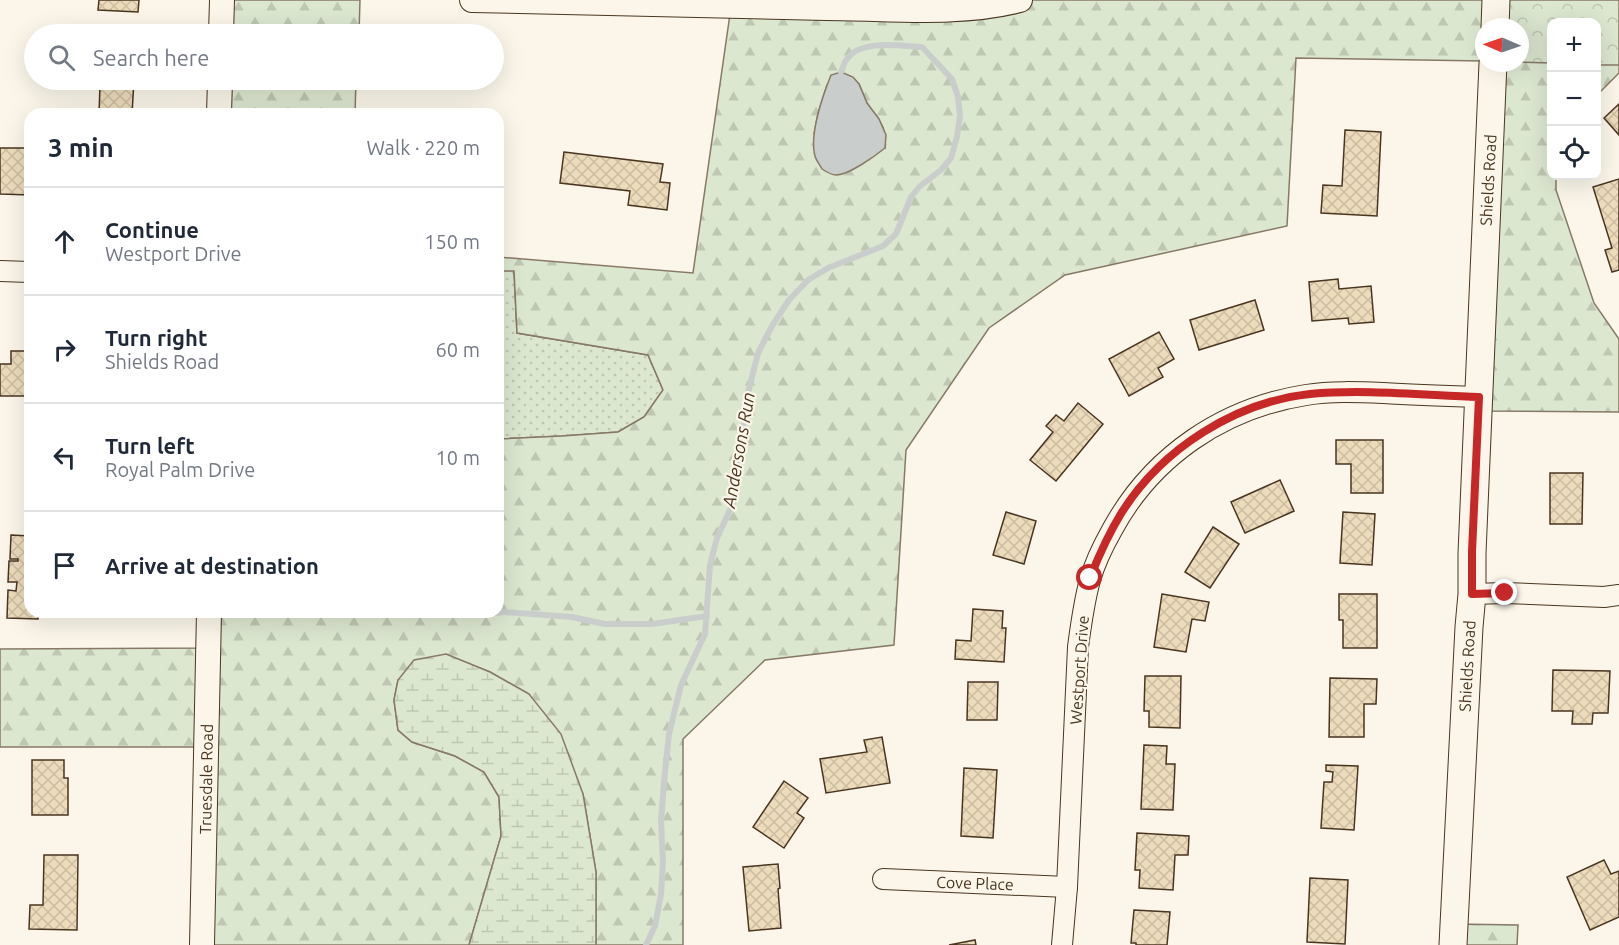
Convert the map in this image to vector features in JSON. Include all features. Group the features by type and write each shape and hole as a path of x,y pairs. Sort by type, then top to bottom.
{"main road":[{"path":"1495,18 1496,0"},
{"name":"Shields Road","path":"1453,945 1472,594 1493,72"}],"street":[{"path":"221,24 222,0"},
{"path":"472,0 946,10 1001,5 1020,0"},
{"path":"219,108 220,90"},
{"path":"0,271 24,272"},
{"name":"Westport Drive","path":"1062,945 1078,647 1083,610 1090,578 1102,547 1122,512 1142,485 1168,459 1201,434 1234,416 1278,400 1308,394 1342,392 1479,397"},
{"path":"1472,594 1619,596"},
{"name":"Truesdale Road","path":"202,945 209,618"},
{"name":"Cove Place","path":"883,879 1066,887"}],"green space":[{"path":"222,0 360,0 359,24 221,24"},
{"path":"558,0 1619,0 1619,73 1601,91 1601,18 1547,18 1547,180 1556,180 1556,190 1594,303 1619,339 1619,412 1478,411 1493,72 1529,72 1529,18 1475,18 1475,61 1296,58 1287,226 1065,275 989,328 906,450 894,645 765,660 683,739 683,945 596,945 596,872 583,794 529,694 490,672 446,655 398,680 394,700 398,730 412,742 455,756 484,772 499,797 501,836 469,945 202,945 207,747 0,747 0,649 208,648 209,618 504,618 504,439 618,432 644,417 663,390 648,355 517,333 514,271 504,271 504,257 693,273 731,7","holes":["859,84 867,103 885,133 885,148 814,134 827,85"]},
{"path":"1496,0 1619,0 1619,65 1601,65 1601,18 1547,18 1547,63 1529,62 1529,18 1495,18"},
{"path":"220,90 356,90 355,108 219,108"},
{"path":"514,270 517,333 648,355 663,390 644,417 618,432 504,439 504,271"},
{"path":"446,654 490,672 529,694 561,734 583,794 596,872 596,945 469,945 501,836 499,797 484,772 455,756 412,742 398,730 394,700 398,680 414,660"},
{"path":"1454,924 1518,925 1517,945 1453,945"}],"shaded area":[{"path":"841,72 853,77 859,84 867,103 879,119 886,135 885,148 855,169 836,175 822,169 817,161 814,137 821,104 831,75"}],"building":[{"path":"99,0 139,0 138,12 98,10"},
{"path":"100,90 133,90 132,108 99,108"},
{"path":"1619,104 1619,135 1604,118"},
{"path":"1345,130 1381,132 1377,216 1321,213 1323,185 1342,186"},
{"path":"0,148 24,148 24,195 0,194"},
{"path":"564,152 663,164 660,182 670,183 667,210 628,205 630,191 560,183"},
{"path":"1619,179 1619,270 1612,272 1605,250 1612,248 1593,187"},
{"path":"1338,279 1339,289 1371,286 1374,322 1349,324 1348,318 1312,321 1309,282"},
{"path":"1255,300 1264,330 1199,350 1190,320"},
{"path":"1159,332 1174,359 1158,368 1163,377 1129,396 1109,359"},
{"path":"11,351 24,351 24,396 0,396 0,364 11,364"},
{"path":"1078,403 1103,424 1056,481 1030,460 1053,432 1046,426 1056,415 1064,421"},
{"path":"1336,440 1383,440 1383,493 1351,493 1351,464 1336,464"},
{"path":"1550,473 1583,473 1582,524 1550,524"},
{"path":"1280,480 1294,511 1245,533 1231,502"},
{"path":"1006,512 1036,521 1024,564 993,555"},
{"path":"1343,512 1375,514 1372,565 1340,563"},
{"path":"1213,527 1239,544 1210,588 1185,572"},
{"path":"11,535 24,536 24,618 38,619 7,618 8,590 16,591 17,582 8,582 9,561 18,561 18,559 10,559"},
{"path":"1162,594 1209,602 1205,621 1192,619 1186,652 1154,647"},
{"path":"1339,594 1377,594 1377,648 1343,648 1343,620 1339,620"},
{"path":"973,609 1003,611 1002,628 1006,628 1004,662 955,659 956,640 971,641"},
{"path":"1553,670 1610,671 1608,713 1593,713 1592,724 1572,724 1573,711 1552,711"},
{"path":"1145,676 1181,676 1180,728 1149,727 1149,711 1144,711"},
{"path":"1330,678 1377,679 1376,704 1364,704 1364,737 1329,737"},
{"path":"968,682 998,682 997,720 967,720"},
{"path":"882,737 890,783 826,793 820,759 867,752 864,740"},
{"path":"1144,745 1167,746 1166,764 1175,764 1173,810 1141,809"},
{"path":"32,760 64,760 64,778 68,778 68,815 32,815"},
{"path":"1326,765 1358,766 1354,830 1321,828 1324,782 1332,782 1333,772 1326,771"},
{"path":"964,768 997,770 993,838 961,836"},
{"path":"784,781 808,798 797,813 804,818 784,848 753,827"},
{"path":"1137,833 1189,836 1188,855 1175,855 1173,890 1139,888 1140,870 1135,870"},
{"path":"44,855 78,855 77,930 29,929 30,905 43,905"},
{"path":"1604,860 1611,874 1619,871 1619,917 1590,930 1567,877"},
{"path":"778,864 781,928 749,931 743,867"},
{"path":"1310,878 1348,880 1345,944 1307,942"},
{"path":"1134,910 1170,912 1167,945 1131,943"},
{"path":"975,940 976,945 949,945"}],"waterway":[{"name":"Andersons Run","path":"646,945 655,926 661,894 663,862 661,822 669,734 681,685 705,634 710,565 717,538 735,499 747,397 758,353 789,300 808,280 828,268 883,246 896,234 911,197 951,158 957,137 960,116 958,97 952,79 922,47 871,46 853,53 844,63 841,72"},
{"path":"504,612 572,617 605,624 652,624 707,616"}],"route":[{"path":"1090,578 1102,547 1122,512 1142,485 1185,445 1234,416 1256,407 1308,394 1342,392 1479,397 1472,594 1505,593"}]}
